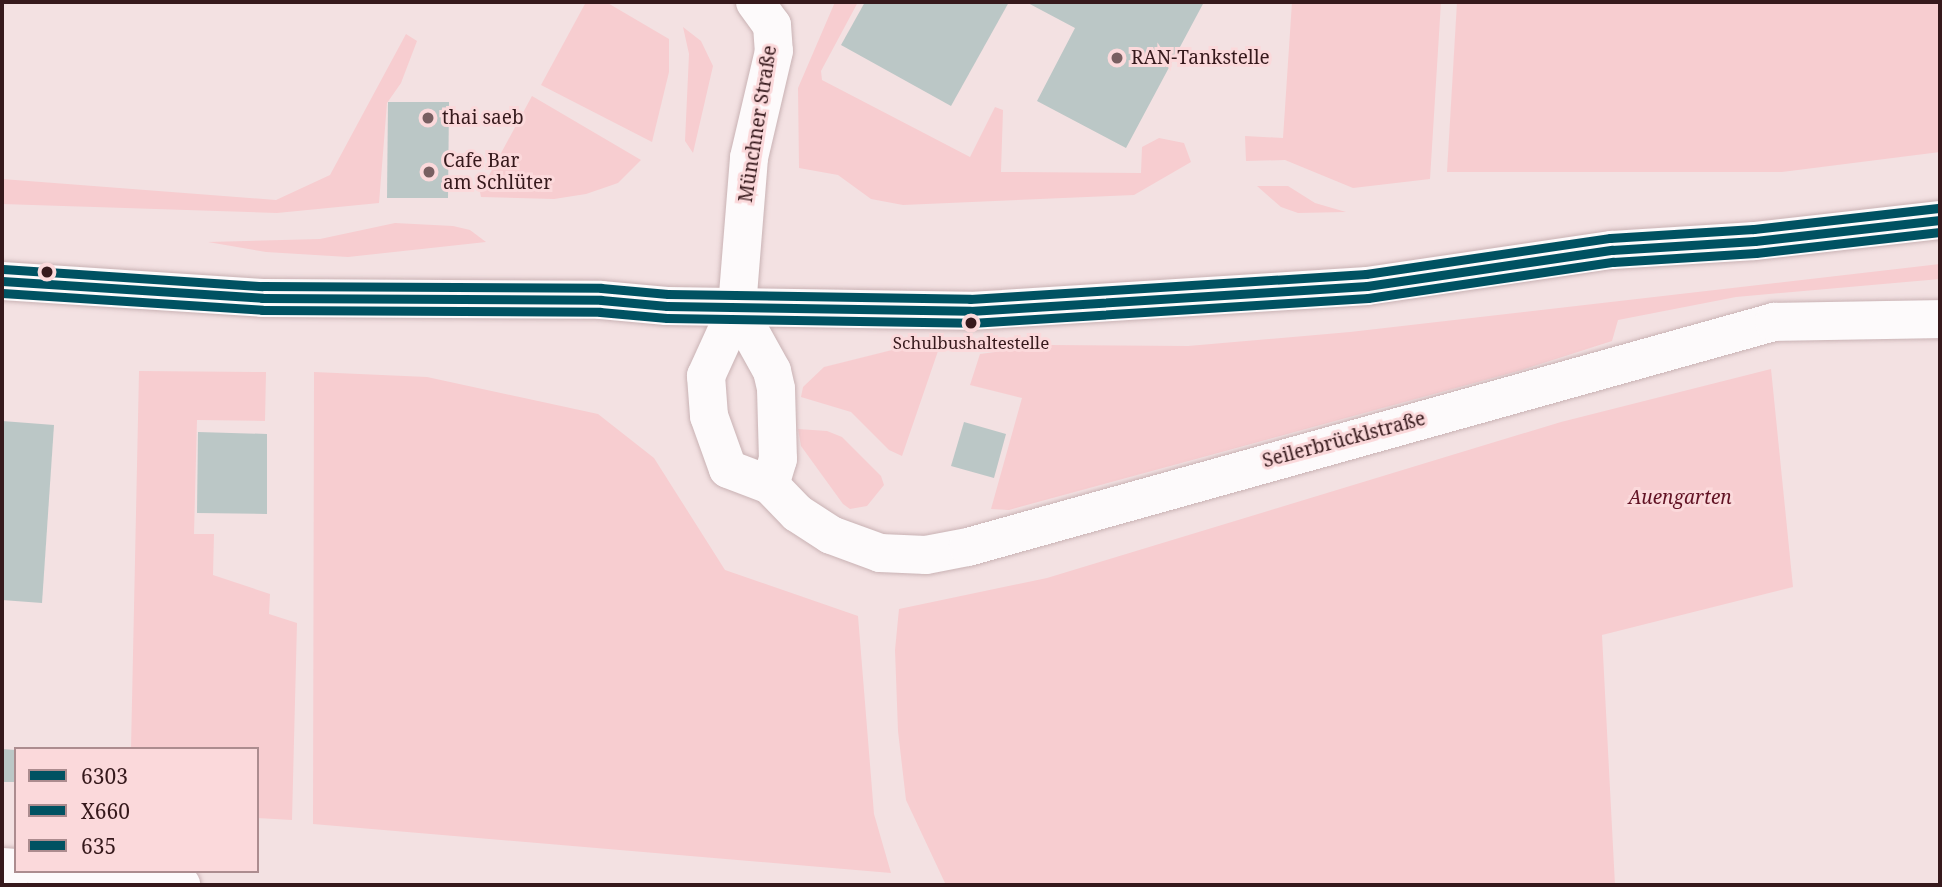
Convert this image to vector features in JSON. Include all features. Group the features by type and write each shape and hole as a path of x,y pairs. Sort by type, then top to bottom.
{"street":[{"name":"Münchner Straße","path":"737,308 746,177 774,51 772,10"},
{"path":"2,281 262,298 601,300 737,308 970,311 1231,298 1367,286 1612,250 1755,241 1940,220"},
{"path":"737,308 772,371 776,388 778,459 770,485"},
{"name":"Seilerbrücklstraße","path":"737,308 706,376 709,416 727,470 770,485 797,513 831,535 880,553 926,555 1774,322 1940,319"},
{"path":"63,873 181,885"}],"green space":[{"path":"586,2 606,2 669,39 669,72 652,142 541,85"},
{"path":"835,2 858,2 821,71 822,80 970,157 995,107 1003,110 1001,172 1141,173 1142,147 1159,138 1184,143 1191,162 1134,195 903,205 871,199 838,175 799,168 798,88"},
{"path":"1292,2 1441,2 1430,179 1353,188 1285,160 1246,161 1245,136 1283,138"},
{"path":"1457,2 1940,2 1940,152 1782,172 1447,172"},
{"path":"683,27 701,41 713,66 693,153 685,141 689,54"},
{"path":"406,34 417,41 401,83 387,103 379,203 277,213 2,204 2,179 276,200 330,175"},
{"path":"532,96 641,160 618,183 586,194 554,199 481,197 480,192"},
{"path":"1257,186 1288,186 1315,203 1346,212 1298,213 1281,207"},
{"path":"395,223 453,226 470,230 486,242 348,257 266,252 208,242 320,239"},
{"path":"1940,264 1940,279 1736,297 1618,320 1612,341 1522,370 1009,510 991,509 1022,398 970,385 980,354 1049,345 1188,346 1350,332"},
{"path":"904,347 938,351 902,456 889,450 851,412 801,397 803,387 824,367"},
{"name":"Auengarten","path":"1771,369 1793,587 1602,635 1615,885 945,883 906,800 898,731 895,650 899,609 1047,578 1561,422"},
{"path":"139,371 266,372 265,421 197,420 194,534 214,534 213,575 270,594 269,614 297,623 292,820 259,818 259,747 131,747"},
{"path":"314,372 427,377 598,414 654,458 725,570 858,616 874,814 891,873 313,824"},
{"path":"798,429 827,431 842,437 881,476 884,485 867,506 850,509 843,504 801,446"}],"building":[{"path":"865,2 1009,2 951,106 841,45"},
{"name":"RAN-Tankstelle","path":"1026,2 1204,2 1126,148 1037,101 1075,28"},
{"path":"388,102 449,102 448,198 387,198"},
{"path":"2,421 54,425 42,603 2,600"},
{"path":"964,422 1006,434 994,478 951,466"},
{"path":"198,432 267,434 267,514 197,513"},
{"path":"2,749 14,750 14,782 2,782"}],"transit line":[{"name":"635","path":"3,269 262,286 601,288 668,294 970,299 1366,274 1610,238 1754,229 1939,208"},
{"name":"6303","path":"2,281 262,298 601,300 667,306 970,311 1367,286 1612,250 1755,241 1940,220"},
{"name":"X660","path":"2,293 262,310 600,312 667,318 971,323 1368,298 1613,262 1756,253 1940,232"}],"place":[{"name":"RAN-Tankstelle","path":"1117,58"},
{"name":"thai saeb","path":"428,118"},
{"name":"Cafe Bar am Schlüter","path":"429,172"},
{"name":"Schulbushaltestelle","path":"971,323"}]}
